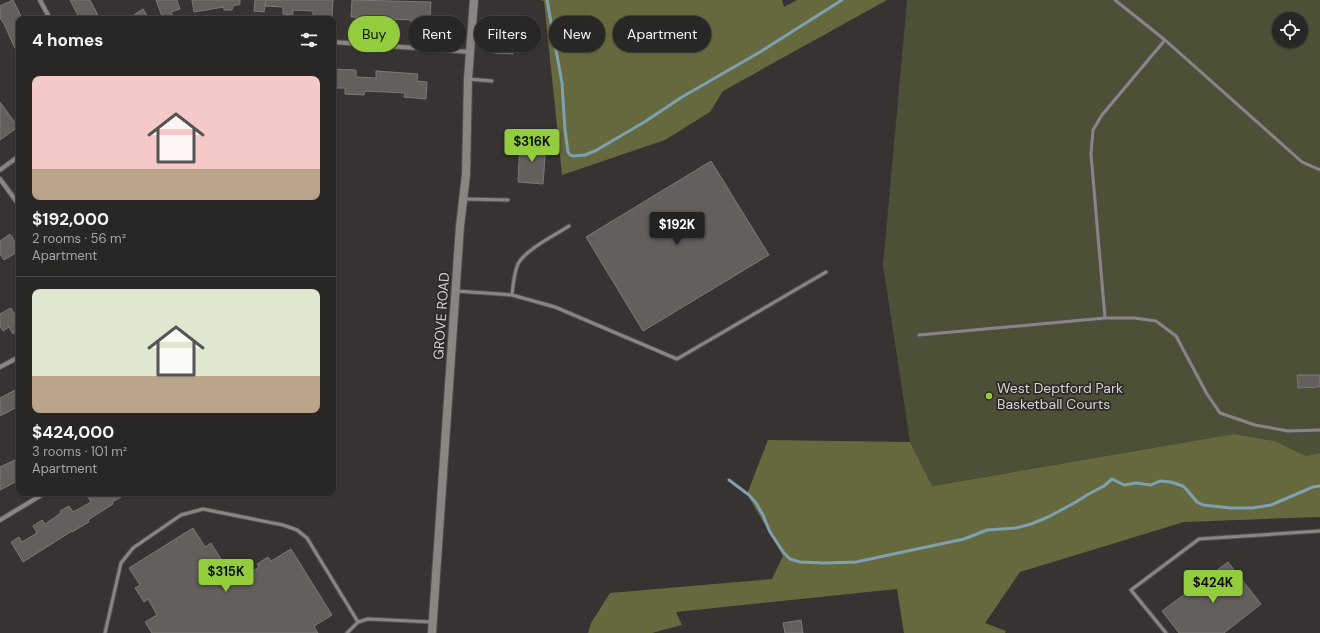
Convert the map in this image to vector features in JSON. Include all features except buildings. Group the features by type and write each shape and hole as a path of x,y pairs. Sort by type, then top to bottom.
{"main road":[{"name":"GROVE ROAD","path":"432,633 460,226 466,175 468,79 474,0"}],"street":[{"path":"40,0 48,16"},
{"path":"336,42 470,52"},
{"path":"0,170 16,158"},
{"path":"0,179 16,201"},
{"path":"0,367 16,359"},
{"path":"0,520 40,496"}],"lane":[{"path":"1115,0 1165,40 1302,162 1320,170"},
{"path":"1105,318 1092,154 1093,130 1102,115 1165,40"},
{"path":"468,79 492,82"},
{"path":"463,199 508,200"},
{"path":"512,295 518,263 527,253 569,226"},
{"path":"456,291 512,295 558,308 677,359 826,272"},
{"path":"919,335 1105,318 1134,318 1156,321 1176,336 1206,394 1220,413 1256,425 1288,431 1320,430"},
{"path":"105,633 121,563 132,548 181,515 203,510 297,530 307,538 358,622"},
{"path":"1166,633 1131,590 1199,539 1320,531"},
{"path":"346,632 358,622 368,619 432,622"}],"green space":[{"path":"540,0 782,0 784,7 797,0 887,0 723,91 710,112 665,140 562,175 549,52 605,52 605,16 549,16 549,49 544,1"},
{"path":"907,0 1320,0 1320,453 1306,456 1275,441 1234,434 931,486 910,442 883,265"},
{"path":"1234,434 1275,441 1306,456 1320,453 1320,517 1184,522 1020,572 985,623 1006,631 1005,633 904,633 897,589 676,612 682,625 652,633 588,633 591,623 610,593 772,579 783,556 747,494 768,440 910,442 932,486"}],"waterway":[{"path":"547,0 562,83 568,152 570,155 574,156 585,155 595,151 646,121 682,97 760,52 842,0"},
{"path":"729,480 749,495 756,503 770,532 784,553 790,559 800,562 826,563 856,562 964,539 987,530 1016,528 1031,524 1076,502 1104,486 1112,479 1124,485 1136,483 1151,485 1160,481 1171,482 1183,486 1197,502 1203,505 1231,508 1252,508 1271,505 1313,487 1320,486"}],"place":[{"name":"West Deptford Park Basketball Courts","path":"989,396"}]}
